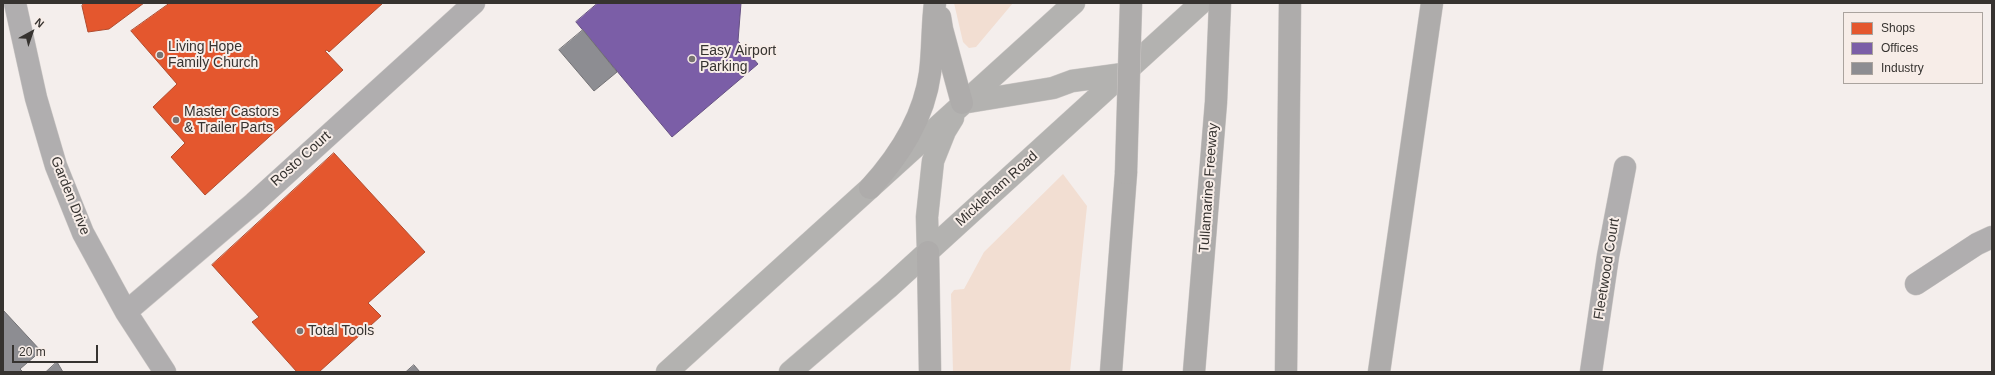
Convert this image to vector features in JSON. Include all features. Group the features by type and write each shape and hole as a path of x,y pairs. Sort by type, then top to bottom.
{"highway":[{"path":"870,188 906,142 924,103 930,73 932,28 935,3"},
{"path":"938,3 942,29 962,103"},
{"path":"1112,372 1126,173 1131,3"},
{"name":"Tullamarine Freeway","path":"1194,372 1216,102 1220,3"},
{"path":"1286,372 1290,3"},
{"path":"1378,372 1432,3"},
{"path":"928,252 930,372"}],"main road":[{"path":"667,372 1074,3"},
{"name":"Mickleham Road","path":"790,372 928,252 1201,3"},
{"path":"928,252 927,217 933,161 945,131 962,103 1053,88 1072,81 1123,74"}],"street":[{"name":"Garden Drive","path":"15,3 36,98 56,166 83,233 126,312 165,372"},
{"name":"Rosto Court","path":"126,312 254,203 474,3"},
{"name":"Fleetwood Court","path":"1591,372 1608,256 1625,167"},
{"path":"1916,284 1977,244 1992,237"}],"shaded area":[{"path":"954,3 1013,3 976,47 969,48 963,42"},
{"path":"1063,174 1087,206 1070,372 953,372 951,294 954,290 964,289 984,252"}],"building: Shops":[{"path":"84,3 144,3 109,29 88,32 82,6"},
{"path":"170,3 383,3 329,52 327,50 325,51 343,70 205,195 171,157 185,143 153,107 177,84 131,31"},
{"path":"334,153 425,252 368,303 381,316 319,372 297,372 252,322 259,317 212,265"}],"building: Offices":[{"path":"598,3 741,3 738,41 758,64 672,137 576,22"}],"building: Industry":[{"path":"583,30 617,72 594,91 559,50"},
{"path":"3,310 41,351 20,369 23,372 3,372"},
{"path":"57,362 63,372 46,372"},
{"path":"414,365 420,372 406,372"}],"place":[{"name":"Living Hope Family Church","path":"160,55"},
{"name":"Easy Airport Parking","path":"692,59"},
{"name":"Master Castors & Trailer Parts","path":"176,120"},
{"name":"Total Tools","path":"300,331"}]}
